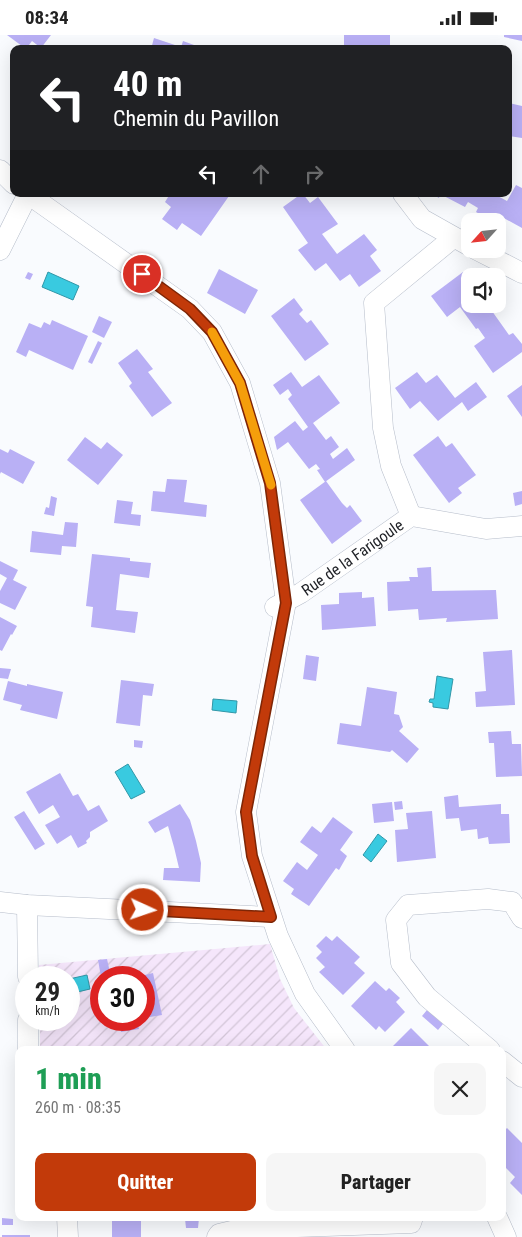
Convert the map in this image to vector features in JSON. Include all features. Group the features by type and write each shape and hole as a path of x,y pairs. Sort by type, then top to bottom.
{"street":[{"path":"0,170 10,180"},
{"path":"0,250 26,197"},
{"path":"32,197 190,309 212,332 240,383 270,483 280,605 246,812 252,856 278,936 305,994 342,1046"},
{"path":"405,197 422,219 461,242 374,303 383,428 391,466 411,516"},
{"path":"493,258 522,273"},
{"name":"Rue de la Farigoule","path":"280,605 301,593 411,516 486,529 522,526"},
{"path":"485,1046 427,997 401,963 396,920 408,905 488,899 512,902 522,918"},
{"path":"0,902 27,905 271,917"},
{"path":"27,905 28,966"},
{"path":"28,1031 28,1046"},
{"path":"506,1064 522,1077"},
{"path":"68,1221 68,1237"},
{"path":"217,1237 219,1234 240,1229 411,1223 412,1221"},
{"path":"498,1221 506,1237"}],"shaded area":[{"path":"270,944 280,979 294,1008 324,1046 40,1046 40,1031 80,1031 80,966 39,965"}],"water":[{"path":"48,272 79,286 73,300 42,287"},
{"path":"437,676 453,679 448,709 433,707 433,703 429,702 430,699 434,699"},
{"path":"213,699 237,701 236,713 212,710"},
{"path":"128,764 145,792 131,799 115,772"},
{"path":"378,834 387,841 371,862 363,855"},
{"path":"87,975 90,989 80,991 80,977"}],"building":[{"path":"7,35 51,35 43,45 37,45 32,41 29,45 21,45"},
{"path":"344,35 390,35 390,45 344,45"},
{"path":"504,35 522,35 522,41 504,37"},
{"path":"154,38 175,45 152,45"},
{"path":"183,41 194,45 182,45"},
{"path":"512,104 522,106 522,138 512,136"},
{"path":"516,185 522,188 522,228 506,219 506,213 478,213 476,212 478,208 468,202 465,207 446,197 500,197 507,201 509,197 512,197 512,192"},
{"path":"168,197 228,197 201,236 182,223 177,230 162,219 171,207 165,202"},
{"path":"297,197 305,197 310,203 318,197 338,224 322,234 337,254 364,234 377,250 370,256 381,271 359,287 350,274 340,281 326,263 315,271 298,250 308,243 283,207"},
{"path":"219,269 258,290 245,314 207,293"},
{"path":"28,272 33,274 30,280 25,278"},
{"path":"461,274 461,308 460,307 447,317 431,296"},
{"path":"294,298 303,310 299,314 307,323 311,320 329,344 305,361 271,316"},
{"path":"464,313 493,313 509,335 513,333 522,344 522,352 493,373 474,346 485,338 478,328 476,329"},
{"path":"99,316 112,322 104,338 92,332"},
{"path":"52,320 88,336 73,370 29,350 26,357 16,352 29,323 41,328 44,322 50,325"},
{"path":"98,341 102,343 92,364 88,362"},
{"path":"137,349 153,369 148,372 172,403 152,417 129,386 132,383 118,363"},
{"path":"291,372 302,387 319,375 340,403 313,423 326,440 331,436 339,447 330,454 333,459 347,448 355,460 325,482 317,470 320,469 316,464 309,469 288,442 277,450 274,437 295,421 303,431 308,427 288,399 292,395 288,389 280,395 273,385"},
{"path":"417,372 426,383 437,375 455,398 476,382 487,397 468,411 462,402 438,421 420,401 410,409 395,388"},
{"path":"522,385 522,417 507,396"},
{"path":"438,436 446,447 452,443 476,475 458,488 462,493 449,503 413,455"},
{"path":"85,437 101,449 107,442 123,455 98,485 67,460"},
{"path":"0,449 8,453 10,449 35,462 23,484 1,472 0,474"},
{"path":"167,479 187,480 184,502 207,505 206,517 151,511 153,491 165,492"},
{"path":"326,481 342,503 347,508 350,505 362,521 332,544 300,500"},
{"path":"522,491 522,504 515,506 513,493"},
{"path":"51,496 57,498 54,516 44,514 46,507 49,508"},
{"path":"117,500 133,502 131,514 141,515 140,526 114,523"},
{"path":"65,522 78,523 76,547 62,546 61,555 30,552 32,531 63,535"},
{"path":"92,554 130,558 130,561 151,563 149,578 120,574 116,610 138,612 135,633 91,627 93,607 86,606"},
{"path":"0,561 18,570 13,580 27,587 15,610 0,603 0,591 7,578 0,574"},
{"path":"431,567 432,591 496,590 498,619 446,622 447,618 419,620 418,609 388,611 387,582 410,581 409,577 418,577 417,568"},
{"path":"362,592 362,598 374,597 376,626 322,630 321,605 339,604 339,593"},
{"path":"0,617 17,626 2,651 0,650"},
{"path":"512,650 515,705 476,707 475,692 486,691 483,652"},
{"path":"306,655 319,657 316,681 303,679"},
{"path":"0,668 11,669 8,679 0,678"},
{"path":"121,680 154,684 152,696 143,695 140,726 116,723"},
{"path":"8,681 63,692 57,719 20,710 22,705 3,700"},
{"path":"367,687 397,692 394,714 399,715 403,727 399,731 419,749 407,763 392,750 390,752 337,744 340,723 361,726"},
{"path":"511,731 512,744 521,744 522,776 496,777 494,743 489,743 488,732"},
{"path":"134,740 143,741 142,748 134,747"},
{"path":"60,773 73,796 78,794 88,811 99,805 108,821 90,832 87,843 78,848 71,835 57,844 45,825 60,817 53,805 39,814 26,792"},
{"path":"458,795 459,807 501,804 501,814 509,814 510,843 489,844 488,837 478,839 477,829 461,831 459,818 446,819 444,797"},
{"path":"402,801 403,809 395,810 394,802"},
{"path":"392,802 394,821 374,823 372,804"},
{"path":"180,804 190,820 196,841 201,863 200,882 163,880 164,868 179,868 174,847 168,826 155,833 148,822"},
{"path":"24,811 45,844 35,850 14,817"},
{"path":"432,811 436,858 397,862 395,830 408,829 406,813"},
{"path":"333,817 353,832 340,850 347,856 339,870 336,868 309,906 291,894 294,889 283,881 297,862 307,870 318,855 300,842 312,826 321,833"},
{"path":"326,936 332,941 337,936 360,957 354,963 365,973 343,995 319,972 325,967 316,958 322,952 316,946"},
{"path":"107,959 109,966 99,966 98,960"},
{"path":"375,981 386,991 389,988 400,998 396,1002 405,1012 385,1032 379,1026 376,1030 351,1006"},
{"path":"155,982 162,1015 155,1016"},
{"path":"427,1010 443,1024 438,1030 422,1016"},
{"path":"411,1028 429,1046 393,1046"},
{"path":"506,1129 522,1143 522,1195 510,1183 515,1177 506,1168"},
{"path":"2,1218 13,1219 13,1225 2,1225"},
{"path":"112,1221 141,1221 141,1237 112,1237"},
{"path":"185,1221 199,1221 198,1228 186,1228"},
{"path":"2,1235 30,1235 30,1237 2,1237"}],"slow traffic":[{"path":"212,332 240,383 271,485"}],"route":[{"path":"142,274 190,309 212,332 240,383 270,483 286,603 246,812 252,856 271,917 143,910"}]}
